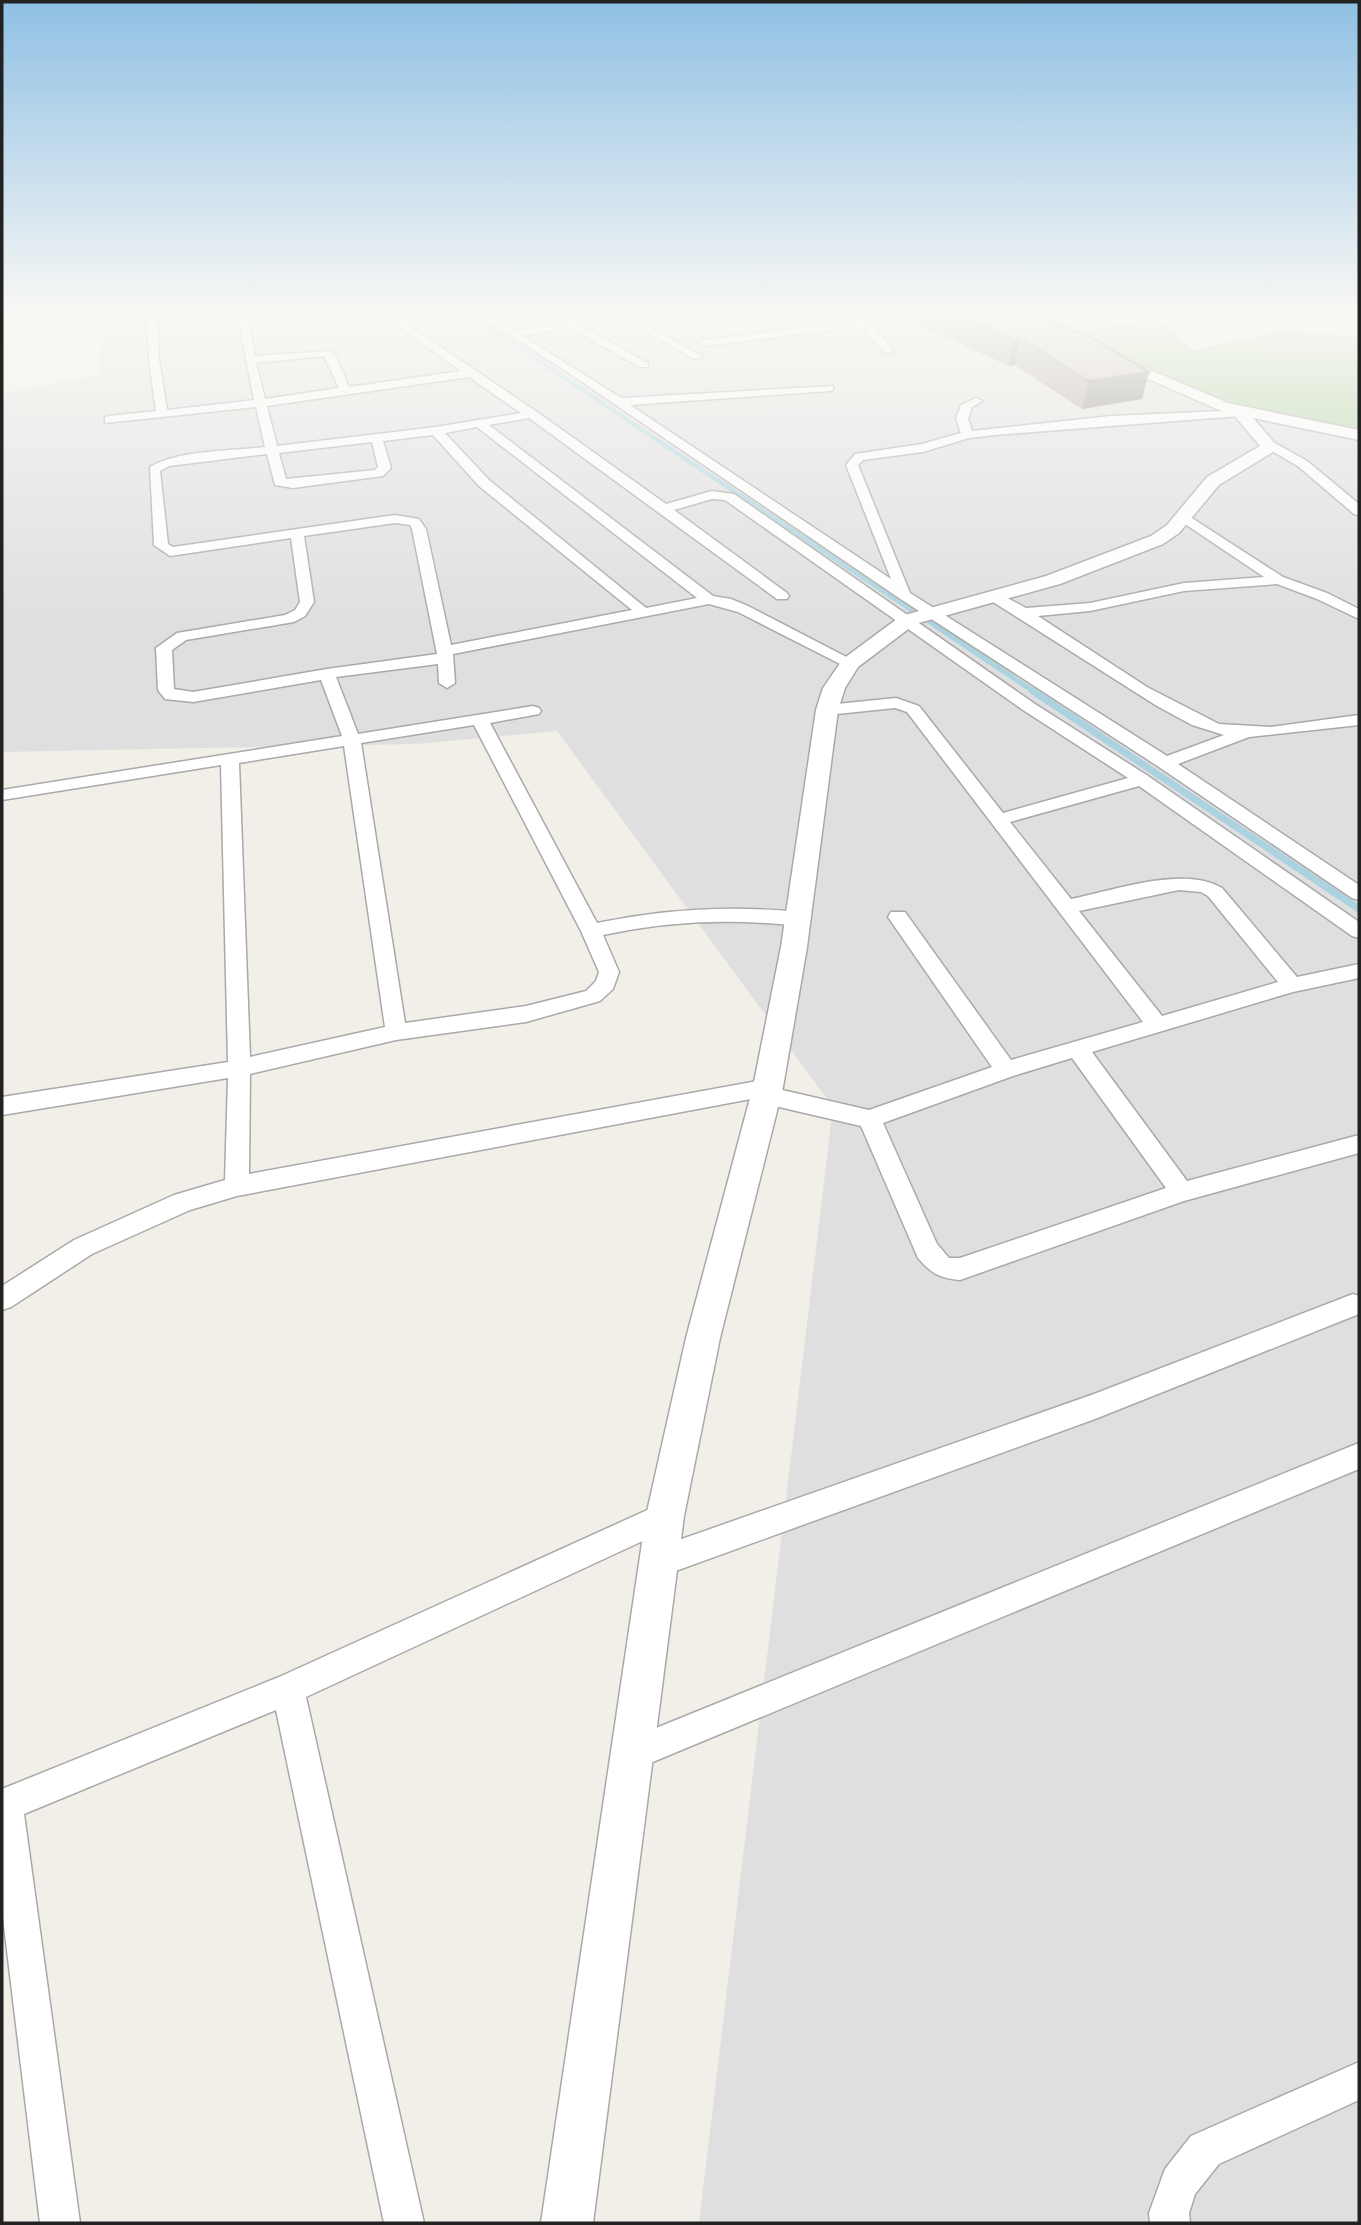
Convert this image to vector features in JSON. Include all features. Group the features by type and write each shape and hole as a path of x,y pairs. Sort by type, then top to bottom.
{"street":[{"path":"265,420 280,482 293,484 384,471 386,468 376,436"},
{"path":"447,683 445,654 419,529 414,523 395,519 170,552 161,545 154,470 158,466 176,461 436,431 502,420"},
{"path":"541,420 782,596"},
{"path":"643,420 918,612 1028,707 1142,780 1359,931"},
{"path":"964,420 968,435"},
{"path":"918,612 852,466 854,460 869,455 923,448 968,435 1114,420"},
{"path":"563,2221 665,1516 703,1338 767,1091 797,919 827,710 834,688 850,663 918,612 995,597 1053,580 1157,540 1173,529 1222,474 1270,447 1247,420"},
{"path":"1281,420 1359,435"},
{"path":"480,424 709,600"},
{"path":"436,431 484,483 644,613"},
{"path":"1266,442 1303,464 1359,511"},
{"path":"662,509 712,495 729,497 1165,763 1359,894"},
{"path":"1184,517 1278,580 1322,596 1359,615"},
{"path":"297,534 307,602 300,613 274,622 182,636 170,642 164,648 166,690 170,696 193,697 445,654 709,600 726,602 743,609 850,663"},
{"path":"1024,613 1090,607 1184,587 1278,580"},
{"path":"995,597 1024,613 1140,690 1200,723 1221,730 1246,733 1359,720"},
{"path":"327,674 352,740 396,1032"},
{"path":"827,710 896,703 913,709 1157,1026"},
{"path":"2,795 533,711"},
{"path":"2,1106 239,1068 396,1032 526,1014 593,996 606,984 609,972 591,931 480,720"},
{"path":"1165,763 1246,733"},
{"path":"230,761 239,1068 237,1186"},
{"path":"998,820 1142,780"},
{"path":"1065,907 1179,884 1205,886 1215,892 1292,985"},
{"path":"591,931 664,916 704,912 755,913 797,919"},
{"path":"898,916 1006,1070"},
{"path":"2,1299 83,1247 183,1202 237,1186 767,1091 870,1119 1006,1070 1292,985 1359,971"},
{"path":"1078,1050 1182,1192"},
{"path":"870,1119 927,1251 943,1268 960,1269 1182,1192 1359,1144"},
{"path":"659,1562 1095,1406 1353,1305"},
{"path":"631,1755 1359,1456"},
{"path":"60,2223 4,1806 288,1689 665,1516"},
{"path":"288,1689 404,2223"},
{"path":"1170,2223 1169,2213 1179,2183 1205,2150 1359,2081"}],"shaded area":[{"path":"2,420 1359,420 1359,2223 699,2223 833,1107 557,731 416,744 2,752"}],"green space":[{"path":"1295,420 1359,420 1359,432"}],"waterway":[{"path":"627,420 723,484"},
{"path":"720,482 1036,693"},
{"path":"1033,691 1359,909"}]}
